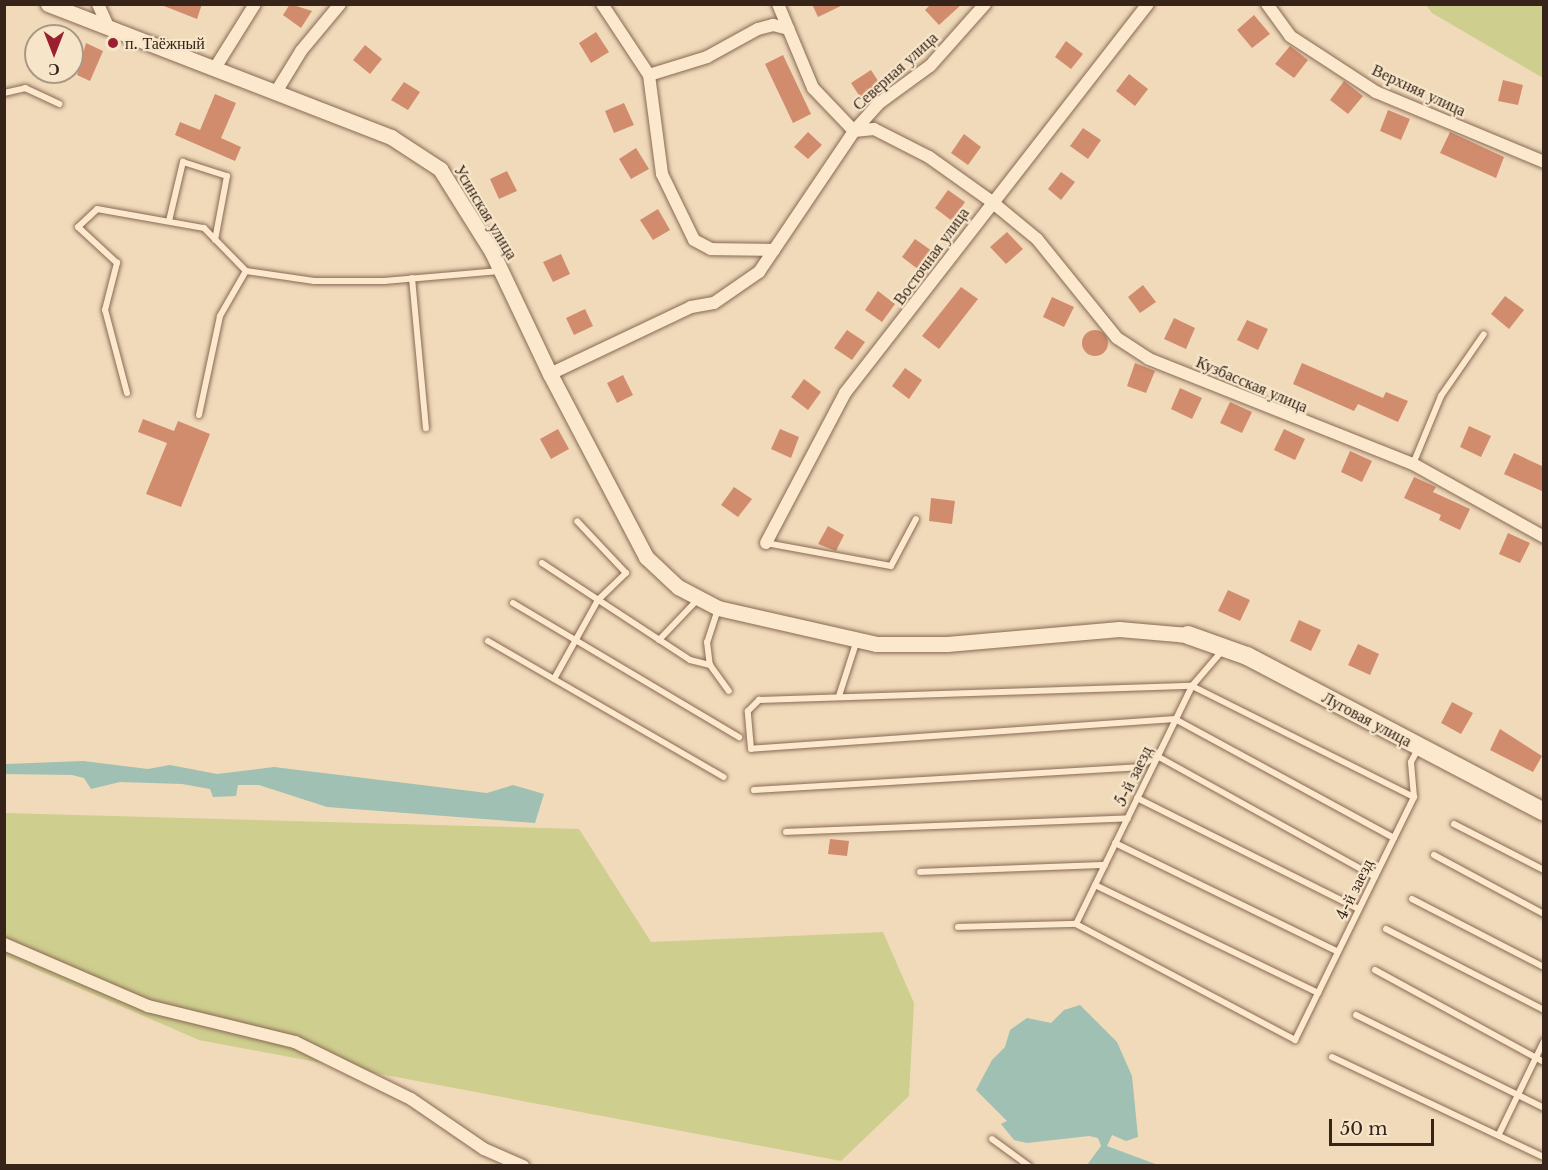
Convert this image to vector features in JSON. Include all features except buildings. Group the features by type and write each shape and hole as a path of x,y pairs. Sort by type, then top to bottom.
{"main road":[{"name":"Луговая улица","path":"1188,635 1224,648 1544,812"}],"street":[{"name":"Усинская улица","path":"48,4 391,137 440,169 501,271 549,374 646,557 678,587 718,608 857,640 947,644 1119,629 1188,635"},
{"path":"98,4 108,26"},
{"path":"215,68 255,4"},
{"path":"276,92 301,51 340,4"},
{"path":"602,4 649,75 662,174 694,240 711,249 774,250"},
{"name":"Северная улица","path":"778,4 813,88 854,131 878,104 930,66 985,4"},
{"name":"Восточная улица","path":"766,543 845,393 1148,4"},
{"name":"Верхняя улица","path":"1267,4 1290,36 1376,92 1544,162"},
{"path":"649,75 707,57 758,29 773,25 789,29"},
{"name":"Кузбасская улица","path":"854,131 874,129 920,152 992,202 1037,239 1117,338 1149,359 1413,464 1544,537"},
{"path":"549,374 692,307 714,303 759,272 854,131"},
{"path":"4,945 148,1006 296,1042 411,1099 484,1149 523,1166"}],"lane":[{"path":"4,93 25,88 59,104"},
{"path":"169,221 183,162 227,176 215,240"},
{"path":"127,393 105,310 117,263 78,227 97,209 204,228 246,271 314,281 412,278 501,271"},
{"path":"199,415 220,316 246,271"},
{"path":"412,278 426,428"},
{"path":"1413,464 1441,396 1484,334"},
{"path":"766,543 891,566 916,519"},
{"path":"554,679 598,600 626,573 577,521"},
{"path":"542,562 690,660 710,665"},
{"path":"659,640 698,598"},
{"path":"513,603 739,738"},
{"path":"718,608 707,642 710,665 729,691"},
{"path":"839,696 857,640"},
{"path":"488,641 724,777"},
{"name":"5-й заезд","path":"1076,924 1192,686 1224,648"},
{"path":"1394,838 1175,719 751,749 748,711 759,700 1192,686 1414,797"},
{"name":"4-й заезд","path":"1076,924 1295,1040 1414,797 1412,762 1419,747"},
{"path":"753,790 1137,767 1157,756 1375,877"},
{"path":"1137,798 1359,909"},
{"path":"786,832 1128,818"},
{"path":"1455,824 1544,870"},
{"path":"1115,843 1338,952"},
{"path":"1434,855 1544,914"},
{"path":"920,872 1105,865"},
{"path":"1095,885 1318,993"},
{"path":"1412,899 1544,967"},
{"path":"958,927 1076,924"},
{"path":"1386,929 1544,1010"},
{"path":"1375,970 1544,1062"},
{"path":"1356,1015 1544,1108"},
{"path":"1500,1132 1544,1041"},
{"path":"1332,1057 1500,1132 1544,1156"},
{"path":"992,1139 1029,1166"}],"green space":[{"path":"1426,5 1543,5 1543,78 1432,13"},
{"path":"5,813 579,829 651,942 883,932 914,1003 909,1096 841,1161 199,1040 5,956"}],"shaded area":[{"path":"83,761 148,769 170,765 217,774 274,767 487,793 513,785 544,794 535,823 327,807 259,785 238,785 236,796 213,797 210,789 182,784 120,782 91,789 84,778 72,775 5,774 6,764"},
{"path":"1080,1005 1117,1042 1132,1076 1138,1137 1126,1141 1112,1135 1107,1146 1158,1165 1087,1165 1101,1146 1098,1138 1089,1136 1027,1143 1014,1140 1001,1124 1007,1121 976,1090 992,1060 1005,1047 1010,1030 1027,1018 1051,1023 1064,1010"}],"place":[{"name":"п. Таёжный","path":"113,43"}]}
